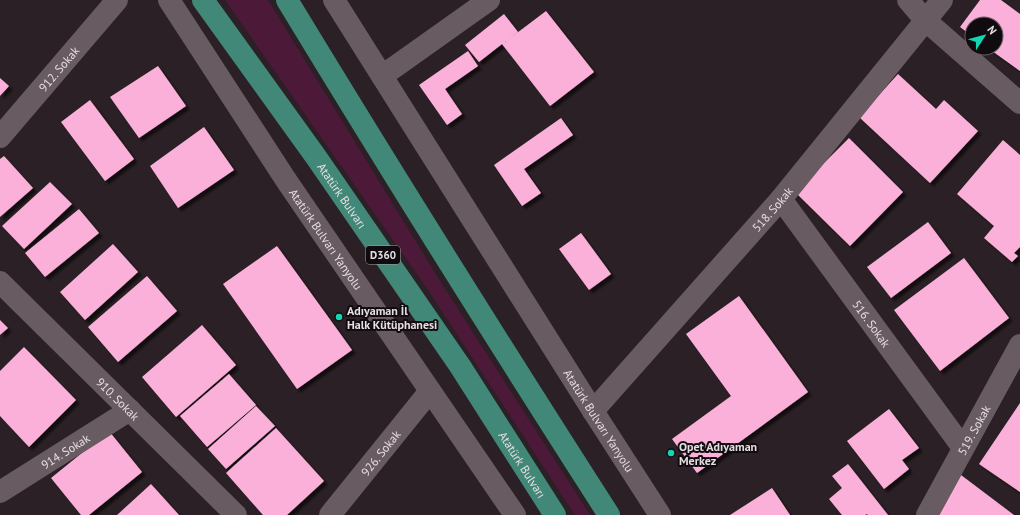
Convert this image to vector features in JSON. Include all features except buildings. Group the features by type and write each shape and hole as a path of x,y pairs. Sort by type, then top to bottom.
{"highway":[{"name":"Atatürk Bulvarı","path":"204,0 316,157 455,360 556,515"},
{"path":"287,0 488,325 609,515"}],"street":[{"name":"912. Sokak","path":"0,138 117,0"},
{"name":"Atatürk Bulvarı Yanyolu","path":"168,0 286,180 515,515"},
{"name":"Atatürk Bulvarı Yanyolu","path":"334,0 660,515"},
{"path":"382,76 489,0"},
{"path":"908,0 925,20 1020,103"},
{"name":"518. Sokak","path":"593,411 781,199 942,0"},
{"name":"516. Sokak","path":"781,199 963,448"},
{"name":"910. Sokak","path":"0,282 236,515"},
{"name":"519. Sokak","path":"927,515 1020,345"},
{"name":"926. Sokak","path":"330,515 430,391"},
{"name":"914. Sokak","path":"0,492 130,410"}],"shaded area":[{"path":"225,0 268,0 440,281 590,515 575,515 428,290"}],"place":[{"name":"Adıyaman İl Halk Kütüphanesi","path":"339,317"},
{"name":"Opet Adıyaman Merkez","path":"671,453"}]}
